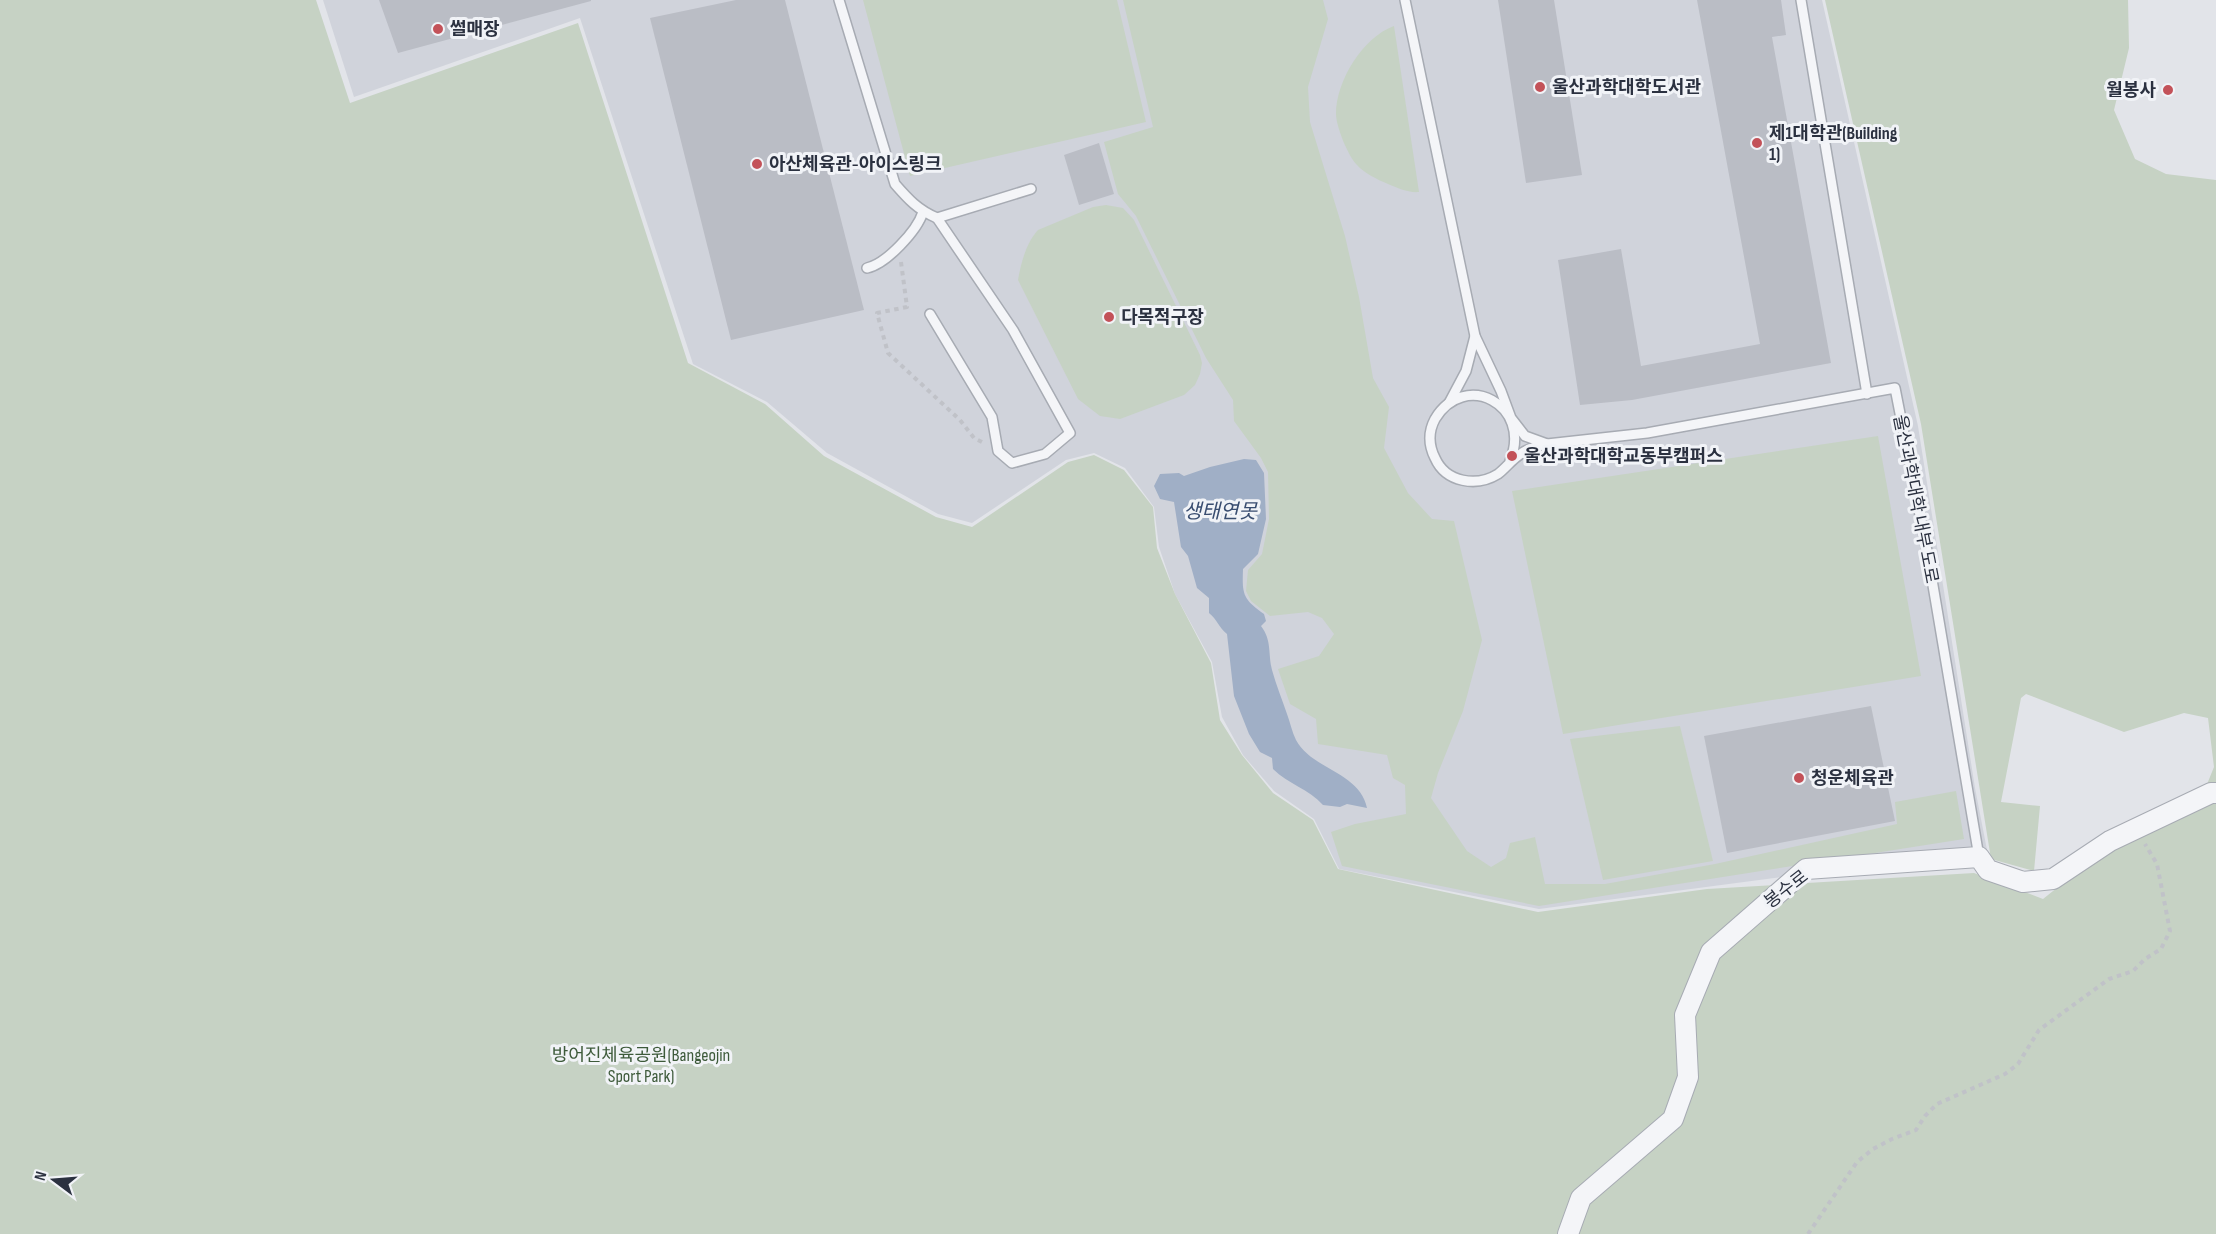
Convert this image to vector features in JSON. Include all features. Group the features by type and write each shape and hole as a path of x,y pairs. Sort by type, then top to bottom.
{"street":[{"path":"1979,857 1988,870 2023,882 2053,879 2110,841 2211,793 2216,793"},
{"name":"봉수로","path":"1568,1234 1581,1198 1673,1119 1688,1077 1685,1015 1711,952 1806,869 1979,857"}],"lane":[{"path":"839,0 895,184 913,205 937,218 1012,330 1070,433 1045,454 1012,463 998,452 992,417 930,314"},
{"path":"1405,0 1475,336 1501,391 1515,433 1515,448 1510,461 1500,472 1487,480 1473,482 1458,479 1446,473 1437,462 1430,437 1436,418 1449,403 1466,371 1475,336"},
{"path":"1801,0 1867,394"},
{"path":"937,218 1031,189"},
{"path":"867,268 883,262 895,250 918,224 923,212"},
{"name":"울산과학대학 내부 도로","path":"1510,461 1524,451 1547,444 1647,433 1895,388 1928,556 1979,857"},
{"path":"1449,403 1462,397 1475,396 1490,399 1502,407 1526,436 1547,444"}],"path":[{"path":"895,250 901,258 907,307 877,313 888,353 960,420 974,438 998,452"},
{"path":"1808,1234 1857,1162 1873,1149 1916,1130 1937,1104 2005,1074 2018,1064 2040,1030 2109,979 2133,971 2145,959 2162,949 2170,931 2157,864 2146,848 2142,835 2146,823"}],"shaded area":[{"name":"울산과학대학교동부캠퍼스","path":"323,0 1822,0 1918,426 1975,788 1987,850 1539,909 1339,869 1314,819 1274,791 1243,755 1222,717 1212,662 1175,594 1159,547 1154,507 1125,468 1094,453 1066,460 972,523 938,514 827,453 767,402 693,364 580,18 354,97"}],"green space":[{"name":"방어진체육공원(Bangeojin Sport Park)","path":"0,0 316,0 350,103 578,23 688,363 765,404 824,456 936,517 972,527 1068,462 1094,455 1124,470 1153,507 1157,548 1175,594 1211,663 1220,720 1242,755 1273,793 1313,820 1338,869 1538,912 1707,889 1974,873 2043,899 2107,848 2199,804 2214,767 2208,718 2184,713 2124,732 2026,694 2021,698 2001,802 2040,806 2034,871 1991,859 1921,424 1825,0 2128,0 2129,48 2114,110 2135,159 2166,174 2216,180 2216,1234 0,1234"},
{"path":"863,0 1117,0 1146,122 910,176"},
{"path":"1123,0 1323,0 1328,19 1308,87 1310,122 1345,236 1359,297 1373,378 1389,407 1384,448 1408,493 1432,519 1454,521 1482,640 1463,711 1438,773 1431,798 1467,851 1491,867 1506,858 1510,843 1535,837 1545,884 1605,884 1715,864 1897,824 1895,802 1956,791 1964,839 1539,906 1342,866 1331,832 1355,824 1406,814 1405,785 1393,778 1387,755 1318,744 1316,719 1290,704 1278,669 1319,656 1334,634 1322,618 1308,612 1270,616 1251,601 1246,591 1248,570 1262,554 1269,519 1268,472 1261,458 1234,421 1233,400 1206,358 1136,216 1118,194 1104,142 1153,127"},
{"path":"1394,26 1419,192 1396,187 1360,168 1346,148 1336,114 1341,88 1353,62 1372,40"},
{"name":"다목적구장","path":"1106,205 1123,208 1134,220 1202,363 1195,385 1184,395 1120,419 1100,416 1078,399 1018,280 1027,247 1038,230 1093,207"},
{"path":"1878,436 1921,676 1563,734 1512,491"},
{"path":"1680,726 1713,861 1603,880 1570,739"}],"water":[{"name":"생태연못","path":"1244,459 1256,460 1264,473 1266,519 1258,554 1243,569 1244,591 1248,600 1264,614 1266,621 1261,626 1267,637 1272,670 1293,734 1303,750 1355,786 1363,796 1367,808 1347,804 1340,807 1323,805 1273,769 1272,758 1260,752 1249,734 1234,696 1227,634 1209,613 1209,598 1197,588 1188,556 1181,547 1174,502 1160,499 1154,486 1160,474 1179,473 1184,476"}],"building":[{"name":"썰매장","path":"379,0 591,0 591,1 398,53"},
{"name":"아산체육관-아이스링크","path":"736,0 785,0 864,310 731,340 650,18"},
{"name":"울산과학대학도서관","path":"1498,0 1554,0 1582,175 1526,183"},
{"name":"제1대학관(Building 1)","path":"1697,0 1781,0 1786,35 1772,37 1831,363 1632,400 1580,405 1558,260 1621,249 1641,366 1760,344"},
{"path":"1099,143 1114,194 1079,205 1064,155"},
{"name":"청운체육관","path":"1871,706 1895,821 1727,853 1704,736"}],"place":[{"name":"썰매장","path":"438,29"},
{"name":"울산과학대학도서관","path":"1540,87"},
{"name":"월봉사","path":"2168,90"},
{"name":"제1대학관(Building 1)","path":"1757,143"},
{"name":"아산체육관-아이스링크","path":"757,164"},
{"name":"다목적구장","path":"1109,317"},
{"name":"울산과학대학교동부캠퍼스","path":"1512,456"},
{"name":"청운체육관","path":"1799,778"}]}
